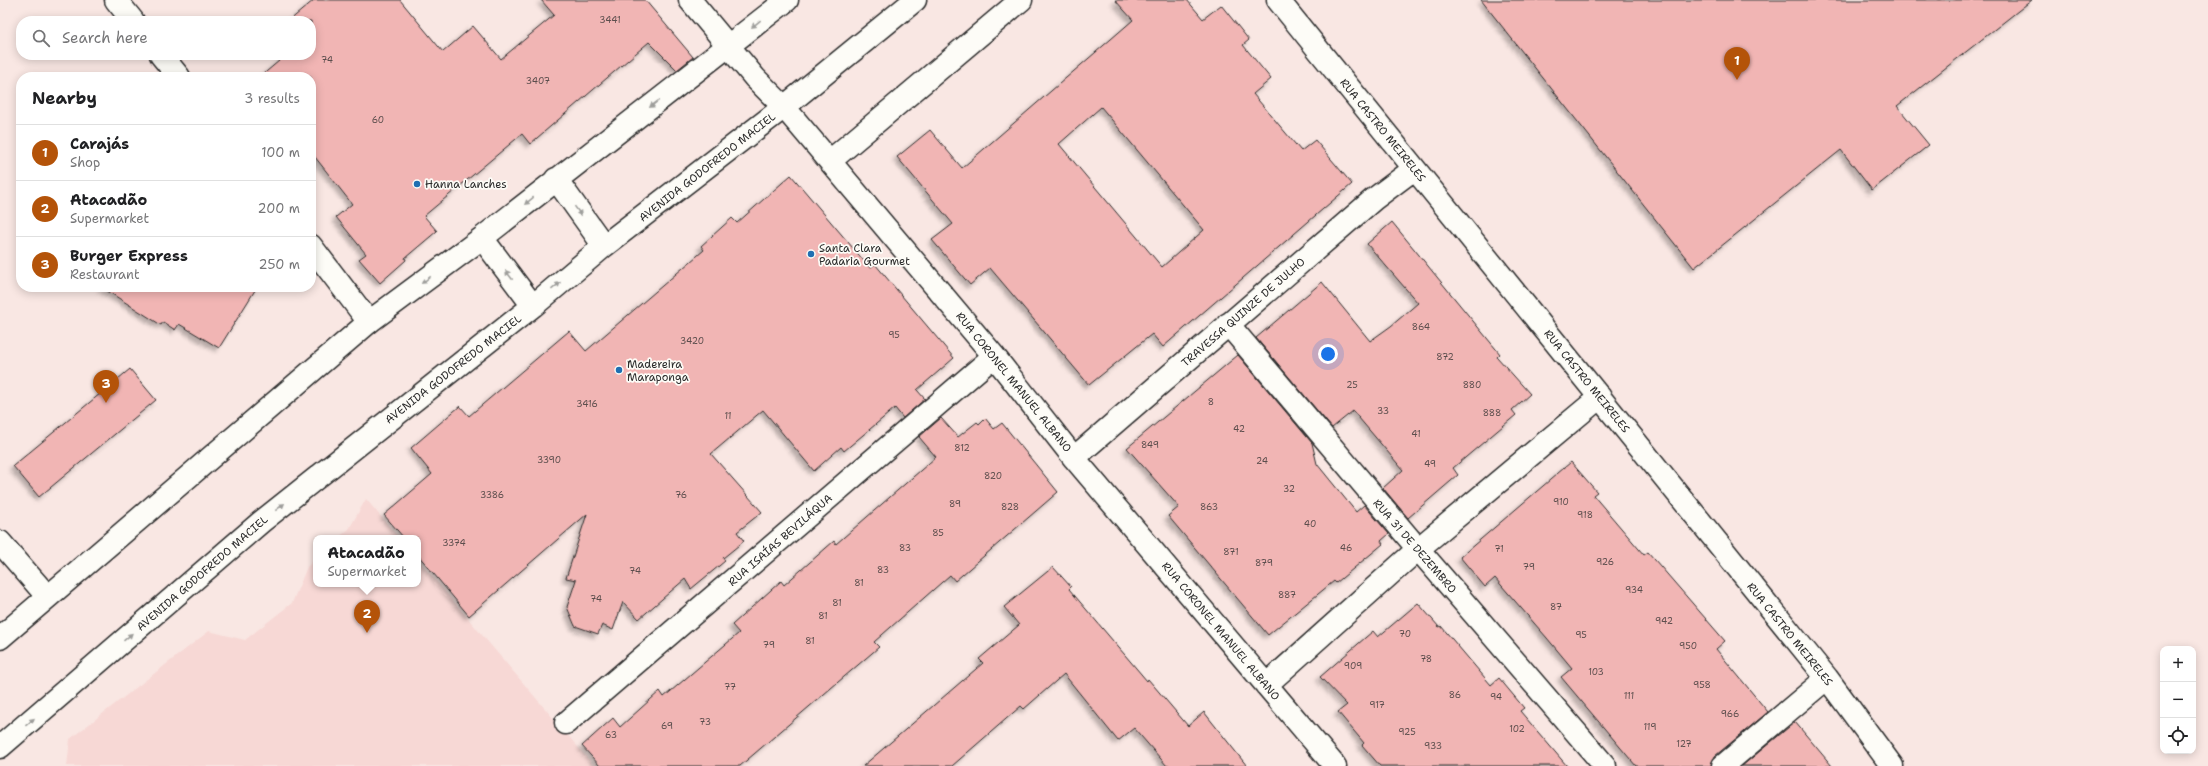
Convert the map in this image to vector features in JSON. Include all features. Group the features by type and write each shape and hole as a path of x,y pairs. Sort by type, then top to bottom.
{"street":[{"path":"116,0 130,16"},
{"name":"RUA CORONEL MANUEL ALBANO","path":"690,0 755,78 784,107 830,161 994,356 1074,458 1335,766"},
{"path":"0,638 47,596 369,322 482,238 787,0"},
{"name":"AVENIDA GODOFREDO MACIEL","path":"0,747 261,522 533,306 604,246 784,107 914,0"},
{"path":"830,161 1021,0"},
{"name":"RUA CASTRO MEIRELES","path":"1278,0 1827,678 1892,766"},
{"path":"165,60 175,72"},
{"name":"TRAVESSA QUINZE DE JULHO","path":"1074,458 1374,199 1414,169"},
{"path":"556,179 604,246"},
{"path":"482,238 533,306"},
{"path":"316,253 369,322"},
{"name":"RUA 31 DE DEZEMBRO","path":"1228,324 1418,550 1604,766"},
{"name":"RUA ISAÍAS BEVILÁQUA","path":"566,723 994,356"},
{"path":"1266,685 1418,550 1600,397"},
{"path":"0,542 47,596"},
{"path":"1723,766 1827,678"}],"shaded area":[{"path":"366,499 396,535 342,535 349,529"},
{"path":"313,561 313,587 421,587 421,564 594,766 67,766 70,739 209,631 245,640 292,603 307,567"}],"building":[{"path":"314,0 400,0 443,52 473,26 501,59 554,15 541,0 645,0 693,57 677,70 649,42 530,144 522,134 424,216 437,231 405,258 406,260 380,283 359,259 366,254 336,217 352,204 316,158 316,72 266,72 280,60 316,60 316,16 295,16"},
{"path":"1115,0 1187,0 1203,19 1221,5 1249,40 1243,45 1271,79 1253,94 1301,151 1315,140 1352,184 1163,347 1152,334 1089,385 990,268 970,285 932,240 953,224 897,157 930,130 962,168 1133,20","holes":["1101,107 1204,230 1162,267 1059,144"]},
{"path":"1481,0 2032,0 1897,106 1929,145 1872,190 1841,150 1694,268"},
{"path":"791,175 870,268 875,264 954,358 917,390 925,399 903,418 895,408 844,451 841,447 814,471 763,410 711,454 762,512 737,532 744,541 723,558 725,561 691,589 685,579 639,619 623,602 613,630 602,625 598,634 575,626 567,607 576,580 566,578 587,514 469,616 421,559 421,535 401,535 384,515 432,474 411,448 460,406 469,416 569,331 586,351 704,250 701,246 732,218 737,223"},
{"path":"1392,222 1500,354 1497,357 1530,394 1512,410 1516,415 1453,468 1458,475 1408,518 1383,488 1403,470 1353,411 1332,428 1256,338 1322,282 1370,341 1391,326 1418,303 1367,244"},
{"path":"109,292 254,292 219,348 179,324 175,330 163,322 161,325"},
{"path":"1238,355 1312,443 1317,464 1356,512 1364,505 1389,534 1381,541 1383,544 1336,583 1334,581 1268,635 1168,516 1179,507 1127,448"},
{"path":"130,369 156,400 39,497 13,466"},
{"path":"941,418 958,437 977,422 979,424 985,418 994,429 1002,423 1058,492 955,581 950,575 874,642 879,647 740,766 600,766 582,746 613,718 620,727 660,691 664,697 739,633 732,625 781,581 784,585 834,541 836,544 936,457 919,437"},
{"path":"1571,462 1597,492 1593,495 1644,555 1648,552 1725,641 1716,649 1768,712 1715,756 1711,766 1636,766 1561,677 1572,668 1547,638 1495,578 1485,587 1460,557"},
{"path":"1053,567 1071,587 1069,589 1147,681 1148,679 1188,726 1204,712 1247,766 1167,766 1134,728 1118,741 1064,674 1024,709 1021,706 952,766 863,766 983,663 979,659 1019,625 1004,607"},
{"path":"1418,603 1439,627 1441,626 1491,685 1499,678 1524,708 1520,711 1567,766 1380,766 1362,745 1364,743 1338,712 1347,705 1320,677 1373,631 1378,637"},
{"path":"1795,722 1832,766 1742,766"}],"place":[{"name":"Carajás","path":"1737,80"},
{"name":"Hanna Lanches","path":"417,184"},
{"name":"Santa Clara Padaria Gourmet","path":"811,254"},
{"name":"Madereira Maraponga","path":"619,370"},
{"name":"Burger Express","path":"106,403"},
{"name":"Atacadão","path":"367,633"}]}
